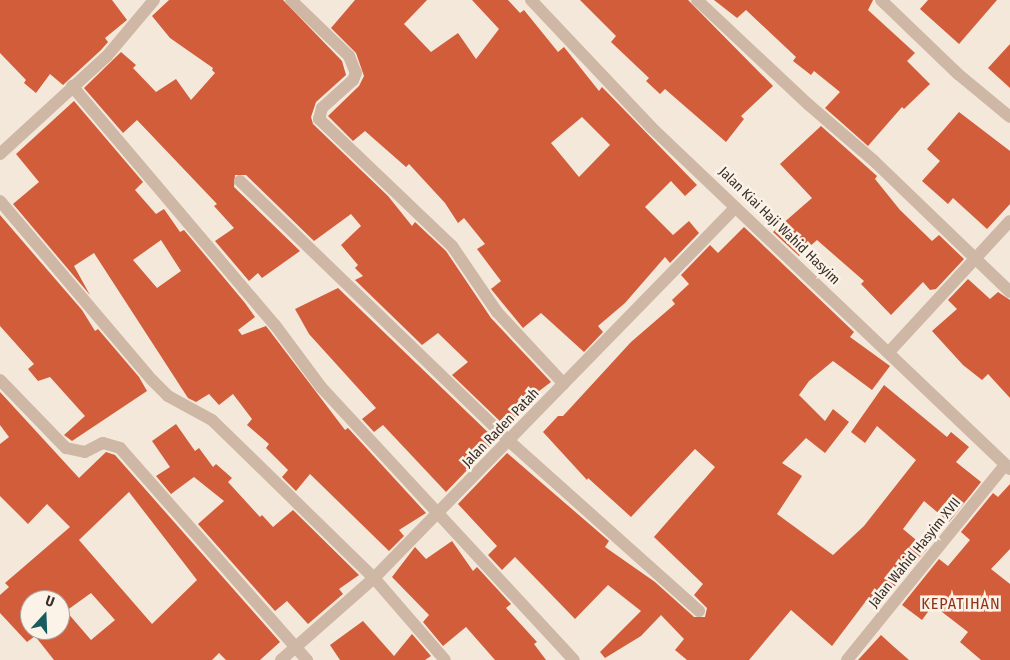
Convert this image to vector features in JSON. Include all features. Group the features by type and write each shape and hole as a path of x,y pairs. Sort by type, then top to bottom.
{"street":[{"path":"0,154 72,86 107,56 154,0"},
{"path":"291,0 349,56 356,73 353,80 322,108 319,119 452,246 497,312 564,384"},
{"path":"698,0 976,258 1010,292"},
{"path":"881,0 958,74 1010,117"},
{"name":"Jalan Kiai Haji Wahid Hasyim","path":"537,1 651,127 1008,467"},
{"path":"72,86 275,325 321,387 574,660"},
{"path":"240,182 509,441 699,611"},
{"path":"0,201 152,380 168,396 212,420 374,578 445,660"},
{"name":"Jalan Raden Patah","path":"280,660 374,578 438,515 735,208"},
{"path":"889,352 1010,222"},
{"path":"0,380 66,448 85,452 103,443 120,448 307,660"},
{"name":"Jalan Wahid Hasyim XVII","path":"847,660 1008,467"}],"building":[{"path":"0,0 112,0 127,20 105,38 108,42 101,50 63,85 50,74 36,93 24,83 26,80 0,53"},
{"path":"169,0 283,0 342,61 346,75 316,102 311,117 313,124 388,196 412,226 415,222 446,251 491,318 551,382 518,407 522,412 505,426 452,375 468,362 438,333 422,345 355,280 363,276 355,268 358,265 341,245 361,226 351,214 314,241 246,175 235,175 234,187 300,251 262,278 258,273 249,281 215,241 234,228 214,206 217,204 137,120 123,133 84,88 121,52 136,65 133,68 156,92 176,79 191,100 215,73 212,70 213,68 170,38 152,16"},
{"path":"355,0 427,0 404,24 431,52 458,33 476,59 499,29 472,0 508,0 520,13 524,10 558,52 564,47 599,91 602,87 697,185 685,196 671,181 645,207 673,235 689,221 699,233 670,263 665,257 625,303 598,326 603,332 584,352 541,313 523,328 491,289 501,281 477,249 485,244 464,218 458,223 445,203 409,164 406,167 365,131 353,141 328,116 359,86 364,76 356,53 331,28","holes":["582,117 610,145 579,177 551,143"]},
{"path":"580,0 688,0 773,86 741,116 744,119 726,142 665,89 660,94 646,81 649,78 611,42 616,36"},
{"path":"714,0 873,0 868,10 915,53 907,61 930,84 904,109 902,107 868,146 825,108 840,92 814,71 811,75 793,61 796,57 746,10 737,18"},
{"path":"928,0 997,0 959,44 920,9"},
{"path":"1010,44 1010,88 988,68"},
{"path":"74,101 143,182 135,190 156,214 164,209 180,232 184,230 245,303 255,317 238,330 242,335 266,326 345,430 348,428 426,513 399,530 404,536 389,551 310,474 296,491 282,477 288,470 266,448 269,444 247,425 252,419 233,394 219,405 209,394 196,402 188,398 94,253 74,266 90,295 13,204 39,182 16,154","holes":["161,240 181,271 157,288 133,260"]},
{"path":"959,112 1010,151 1010,204 987,229 953,198 948,204 922,181 940,161 927,149"},
{"path":"821,126 877,176 875,179 900,210 932,241 939,235 964,259 936,289 930,290 923,282 891,315 861,284 864,281 817,240 799,256 773,232 812,198 780,164"},
{"path":"0,215 82,310 95,331 98,329 139,377 147,391 72,441 64,435 85,416 50,377 38,381 28,369 34,364 0,326"},
{"path":"744,227 854,332 850,337 890,366 872,390 833,361 809,381 799,395 825,421 833,409 849,422 825,453 806,438 782,463 802,476 777,514 833,555 864,526 916,460 877,426 865,443 851,432 884,385 947,437 951,432 969,447 956,462 981,482 949,522 924,501 903,529 927,549 876,608 866,601 832,646 791,610 749,660 687,660 675,650 684,639 661,615 641,636 605,658 600,652 641,611 608,585 575,619 515,557 502,570 488,555 497,546 458,504 507,453 609,541 605,547 655,582 694,617 705,617 707,608 694,595 703,584 654,537 715,467 695,449 631,517 588,478 587,480 543,432 558,416 563,416 631,342 675,304 672,300 689,284 681,275 710,245 718,253"},
{"path":"968,279 990,299 998,292 1010,300 1010,398 988,374 982,380 963,365 932,331 957,309 948,300"},
{"path":"338,288 496,440 446,492 383,425 374,432 362,419 376,408 309,334 295,309"},
{"path":"0,392 79,478 106,452 115,455 280,642 260,660 226,660 219,653 212,660 54,660 38,640 70,640 70,616 91,640 115,620 91,593 70,608 70,590 20,590 20,634 0,613 0,595 9,587 5,583 70,527 47,504 28,524 0,496 0,444 9,437 0,425","holes":["129,492 197,580 152,624 79,540"]},
{"path":"176,424 195,451 199,448 213,467 216,464 232,478 228,482 260,517 262,515 273,527 293,510 359,575 339,589 343,594 308,624 287,601 275,611 198,524 224,501 194,477 171,494 156,476 170,467 152,441"},
{"path":"1010,484 1010,549 991,569 1010,584 1010,660 981,660 960,642 968,632 933,605 922,620 902,605 939,559 948,566 970,540 961,532 993,493 998,497"},
{"path":"452,541 473,571 477,567 511,604 506,608 537,642 534,644 546,660 495,660 466,627 443,646 423,622 429,615 392,577 415,547 426,559"},
{"path":"363,621 394,656 412,634 431,656 425,660 340,660 330,645"},
{"path":"881,635 893,646 909,660 858,660"}],"district":[{"name":"KEPATIHAN","path":"961,604"}]}
